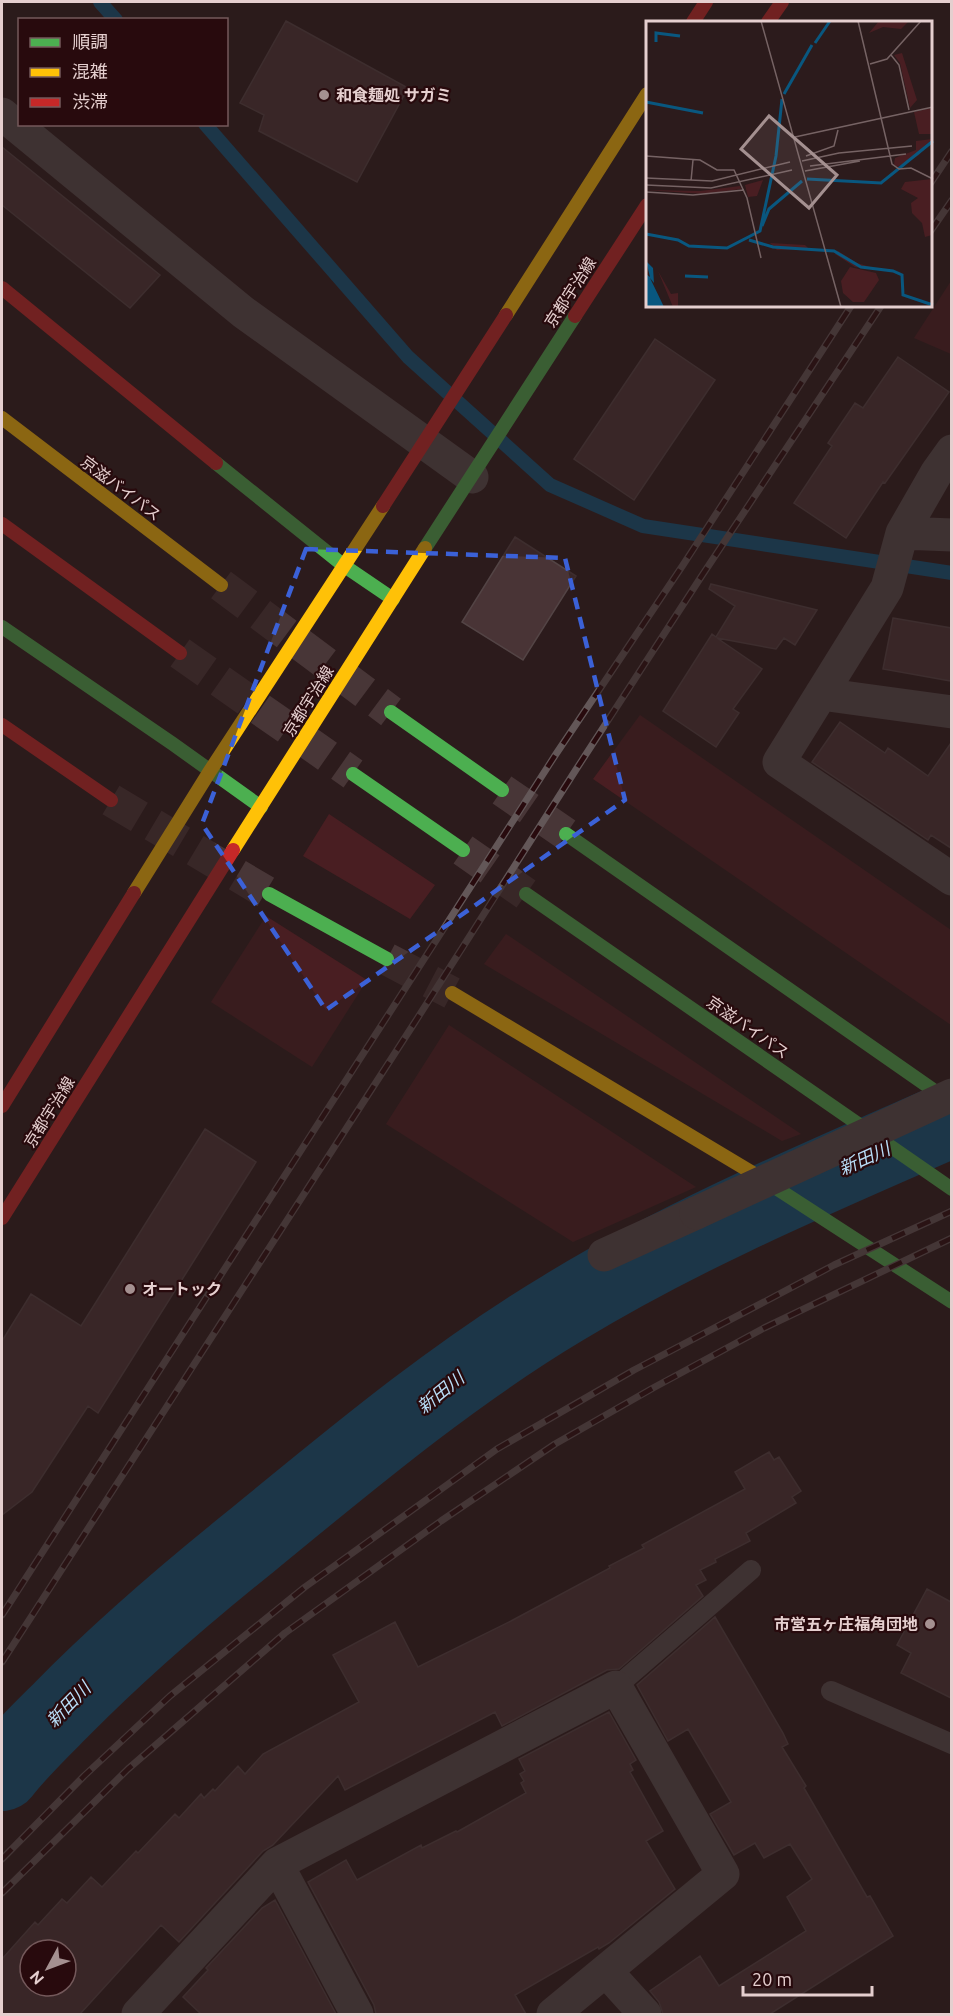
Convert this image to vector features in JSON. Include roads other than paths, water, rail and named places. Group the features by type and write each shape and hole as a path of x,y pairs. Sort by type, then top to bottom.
{"main road":[{"path":"694,21 706,2"},
{"path":"769,21 782,2"},
{"path":"2,1106 210,771 443,414 646,96"},
{"name":"京都宇治線","path":"2,1218 393,599 646,207"},
{"path":"2,288 344,565 393,599"},
{"name":"京滋バイパス","path":"2,418 221,585"},
{"path":"2,524 180,653"},
{"path":"2,627 261,807"},
{"path":"391,712 502,790"},
{"path":"2,725 111,800"},
{"path":"353,774 463,850"},
{"path":"566,834 951,1103"},
{"path":"269,894 387,959"},
{"name":"京滋バイパス","path":"526,894 951,1189"},
{"path":"452,993 748,1170 951,1302"}],"street":[{"path":"2,114 243,312 424,443 478,466"},
{"path":"951,451 937,472 900,542 887,588 779,762 951,879"},
{"path":"900,542 951,535"},
{"path":"821,694 951,712"},
{"path":"604,1255 951,1095"},
{"path":"138,2014 277,1864 616,1687 723,1874 553,2014"},
{"path":"277,1864 357,2014"},
{"path":"606,1971 645,2014"}],"lane":[{"path":"616,1687 751,1570"},
{"path":"831,1691 951,1744"}],"waterway":[{"path":"100,2 114,18"},
{"path":"207,126 408,357 550,485 643,526 952,573"},
{"name":"新田川","path":"2,1773 84,1687 177,1602 402,1419 481,1361 563,1308 657,1255 754,1207 952,1119"}],"tunnel":[{"path":"221,585 391,712"},
{"path":"180,653 353,774"},
{"path":"502,790 566,834"},
{"path":"111,800 269,894"},
{"path":"463,850 526,894"},
{"path":"387,959 452,993"}],"railway":[{"path":"932,181 952,151"},
{"path":"932,229 952,200"},
{"path":"2,1615 556,754 683,565 850,308"},
{"path":"2,1662 577,768 880,308"},
{"path":"2,1859 84,1776 170,1696 305,1587 497,1449 634,1370 834,1265 952,1211"},
{"path":"2,1893 128,1769 285,1633 441,1521 555,1444 653,1388 764,1328 952,1238"}],"place":[{"name":"和食麺処 サガミ","path":"324,95"},
{"name":"オートック","path":"130,1289"},
{"name":"市営五ヶ庄福角団地","path":"930,1624"}]}
